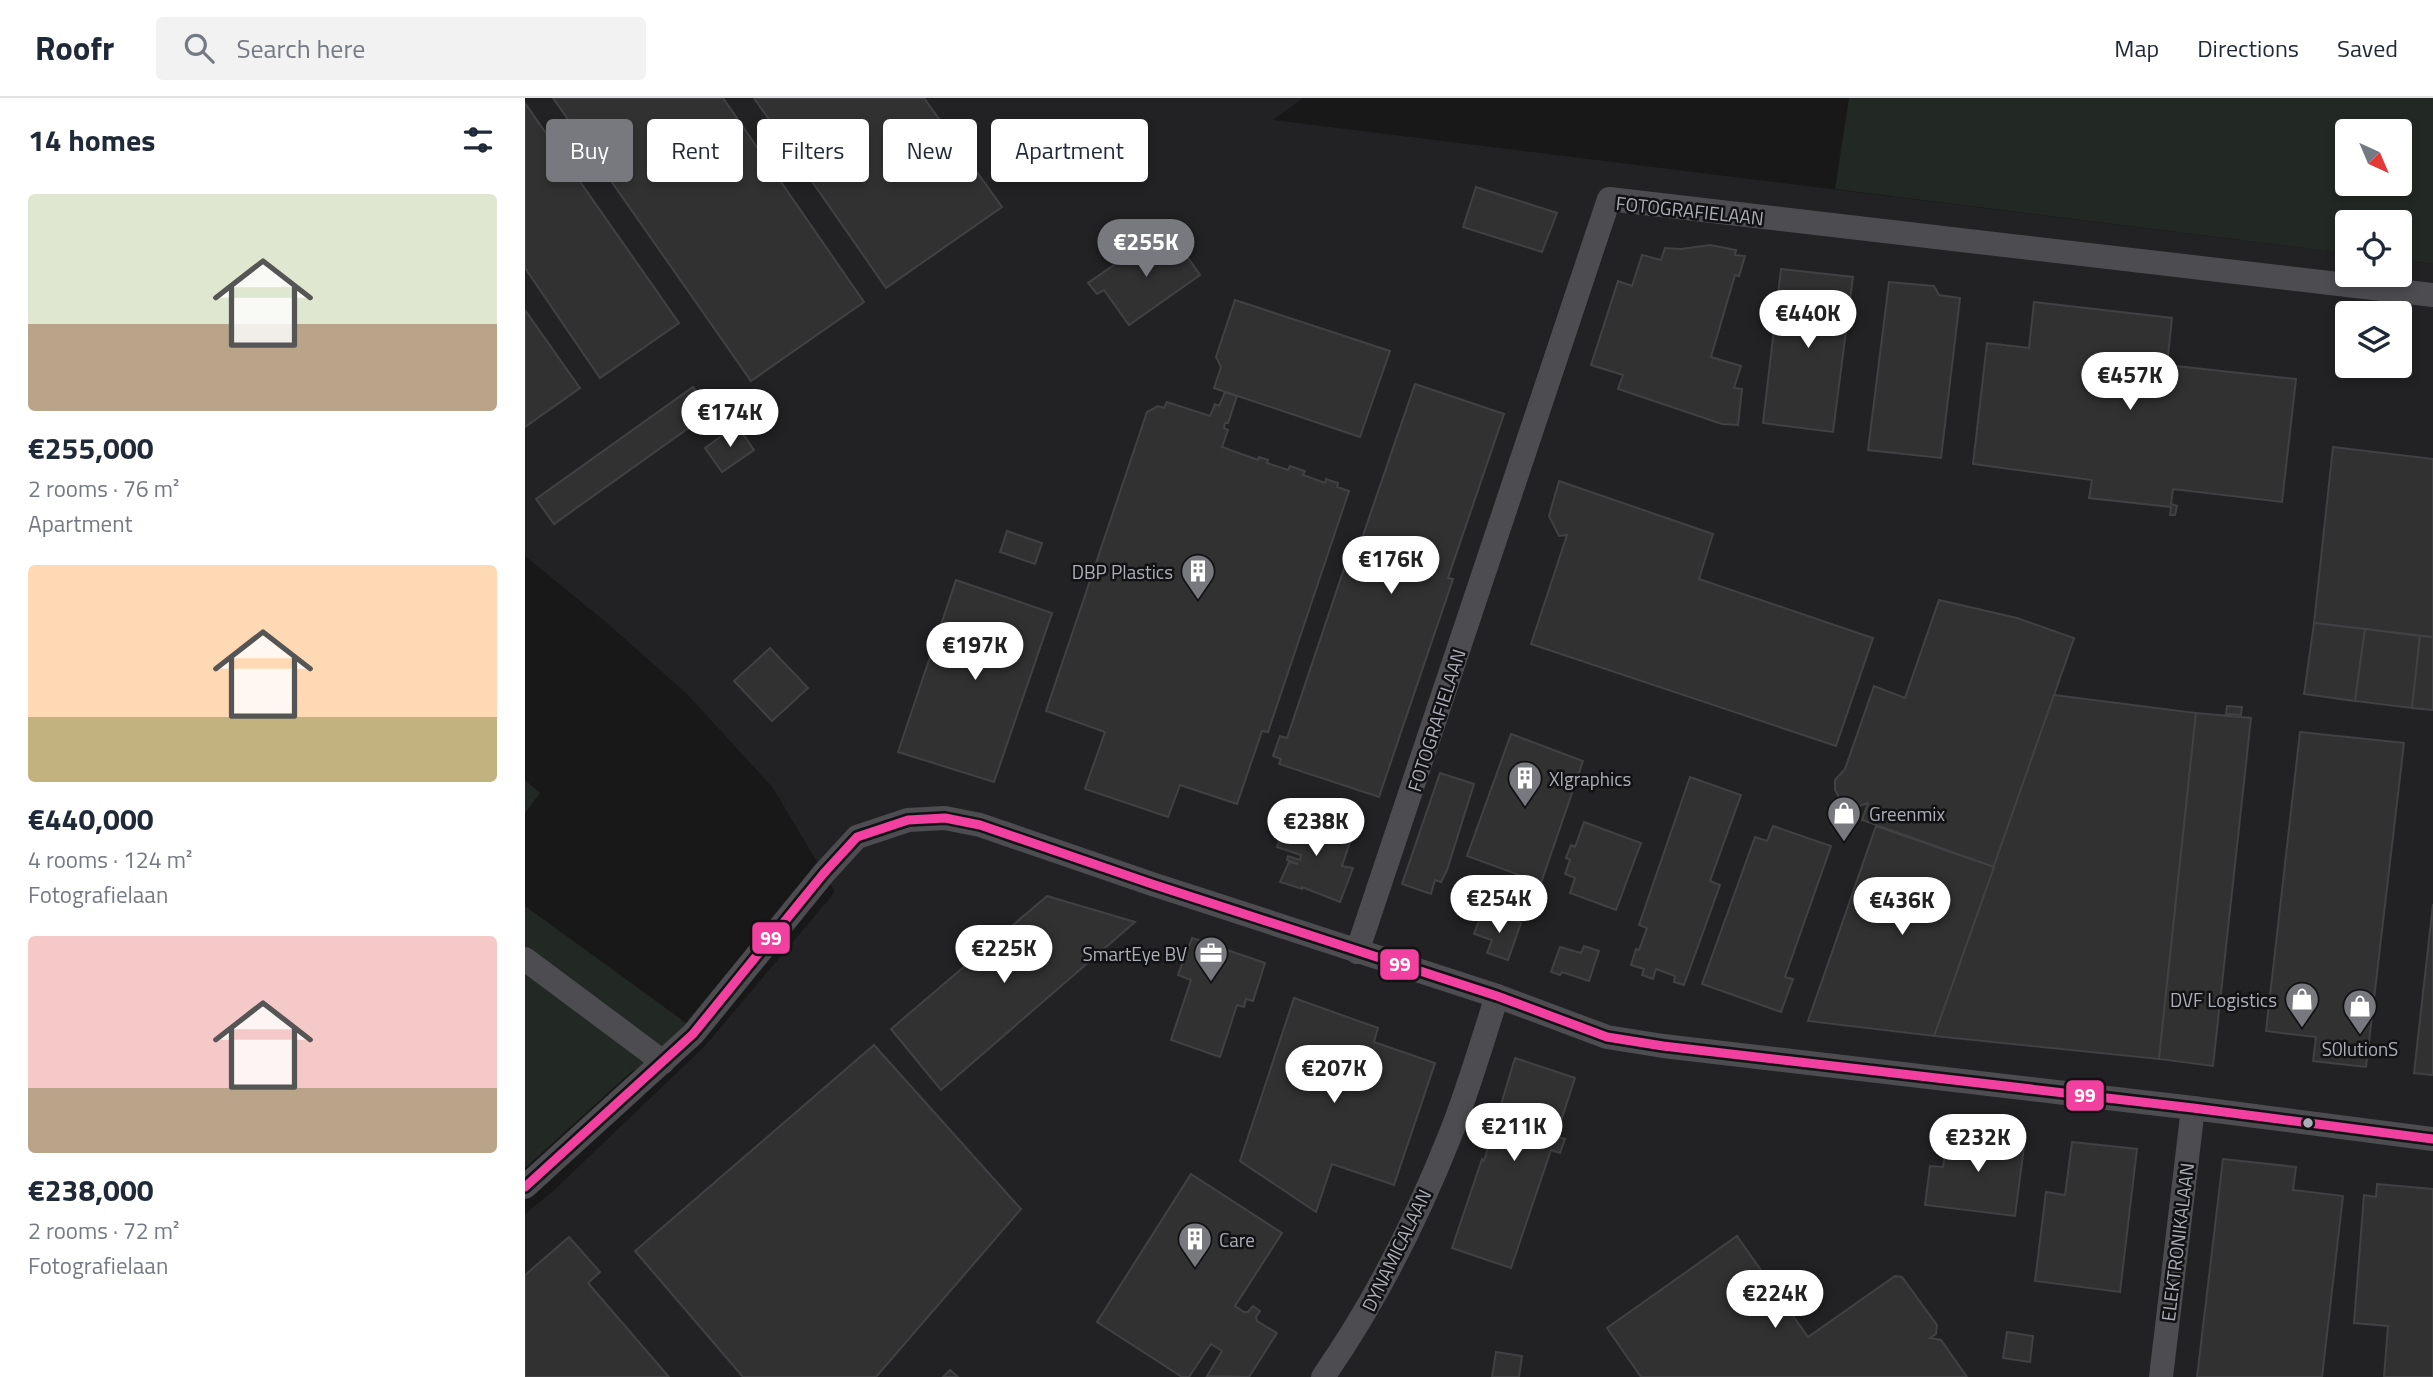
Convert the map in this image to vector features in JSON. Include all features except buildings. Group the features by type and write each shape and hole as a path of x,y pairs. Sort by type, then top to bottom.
{"street":[{"name":"FOTOGRAFIELAAN","path":"1357,952 1609,199 2433,295"},
{"path":"525,1187 693,1034 824,873 857,838 908,820 945,818 980,825 1357,952 1497,996 1607,1037 2433,1139"},
{"path":"525,960 663,1062"},
{"name":"DYNAMICALAAN","path":"1323,1377 1350,1339 1389,1273 1452,1132 1497,996"},
{"name":"ELEKTRONIKALAAN","path":"2161,1377 2193,1108"}],"shaded area":[{"path":"525,98 1303,98 1273,120 2335,252 2335,287 2412,287 2412,261 2433,264 2433,1377 525,1377 525,1214 553,1191 705,1046 835,892 773,788 688,695 607,623 525,556"},
{"path":"1849,98 2433,98 2433,264 2412,261 2412,210 2335,210 2335,252 1835,189"},
{"path":"525,780 540,793 525,813"},
{"path":"525,906 689,1025 663,1062 632,1071 525,1168"}],"transit line":[{"name":"99","path":"525,1187 693,1034 824,873 857,837 908,820 945,818 980,825 1497,996 1607,1037 2433,1139"}],"place":[{"name":"DBP Plastics","path":"1198,601"},
{"name":"Xlgraphics","path":"1525,808"},
{"name":"Greenmix","path":"1844,843"},
{"name":"SmartEye BV","path":"1211,983"},
{"name":"DVF Logistics","path":"2302,1029"},
{"name":"S0lutionS","path":"2360,1036"},
{"name":"Care","path":"1195,1269"}]}
